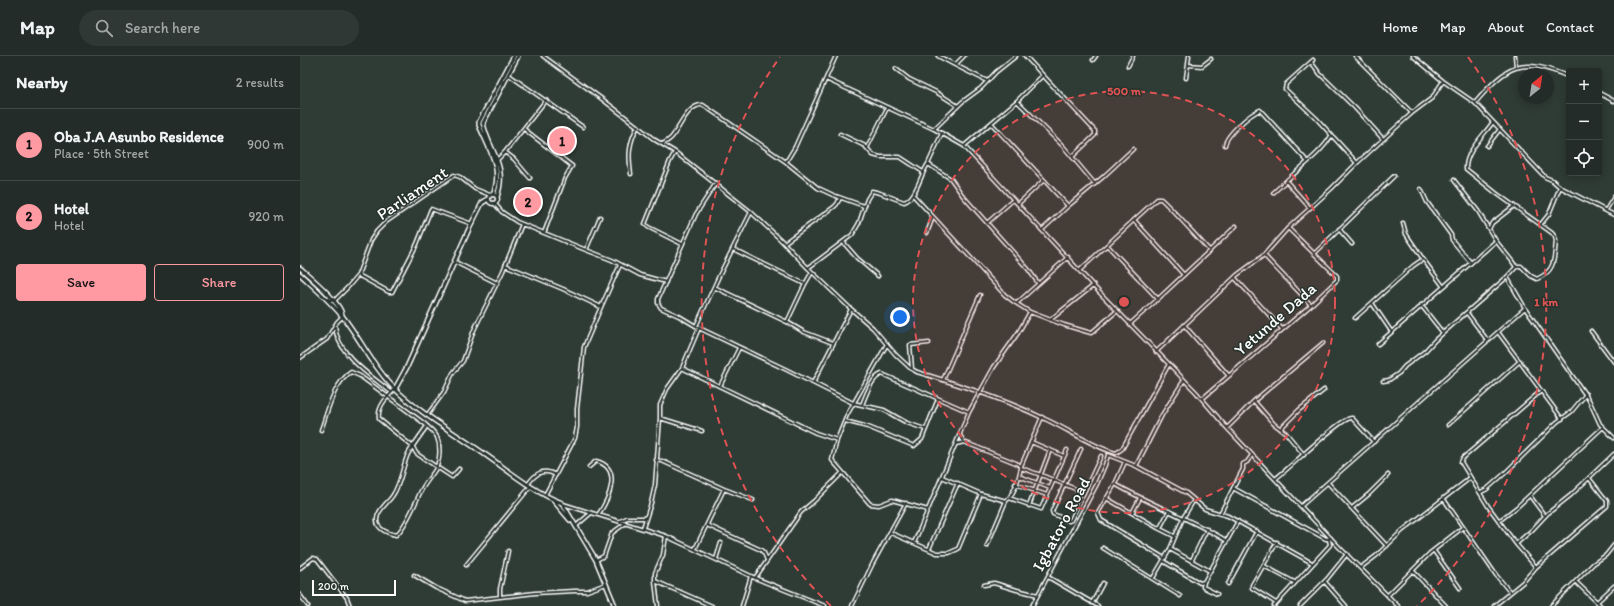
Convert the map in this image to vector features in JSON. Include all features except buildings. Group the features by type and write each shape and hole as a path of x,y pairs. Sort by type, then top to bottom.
{"street":[{"path":"459,469 452,478 416,453 413,447 379,419 378,415 382,404 387,396 395,389 407,367 454,261 482,203 488,199 497,185 496,167 479,122 514,56"},
{"path":"494,203 497,200 501,176 498,159 483,123 518,56"},
{"path":"543,56 655,140 676,152 751,212 812,272 869,324 896,355 912,369 980,391 1042,417 1108,452 1116,454 1122,449 1169,364"},
{"path":"786,162 795,147 836,56"},
{"path":"938,56 987,81"},
{"path":"955,65 964,56"},
{"path":"934,129 958,106 1016,56"},
{"path":"1025,56 1095,130 1095,135 1072,157"},
{"path":"1094,60 1096,56"},
{"path":"1128,66 1133,56"},
{"path":"1186,78 1190,56"},
{"path":"1354,56 1412,113"},
{"path":"1413,56 1443,81 1475,103 1525,154 1530,162 1545,177 1552,180 1560,188 1614,215"},
{"path":"1515,56 1516,66"},
{"path":"1188,65 1202,66 1211,59"},
{"path":"1357,163 1316,118 1285,89 1286,84 1314,59 1313,62 1311,62 1320,74 1356,108 1383,139"},
{"path":"1475,103 1494,81 1516,66 1534,64 1552,69 1566,76"},
{"path":"896,69 909,79 948,99 958,106"},
{"path":"509,75 583,127"},
{"path":"964,146 1017,101 1043,75"},
{"path":"826,79 934,129 964,146 1117,311 1202,399 1227,428 1330,538 1398,606"},
{"path":"1156,352 1235,278 1264,255 1288,228 1383,139 1412,113 1432,98 1443,81"},
{"path":"1602,95 1614,101"},
{"path":"498,159 506,152 546,100"},
{"path":"1017,101 1072,157 1095,184"},
{"path":"663,144 671,138 691,109 700,104 786,162 818,188 840,198 864,206"},
{"path":"867,148 888,108"},
{"path":"1225,145 1231,133 1245,120 1260,110 1307,161"},
{"path":"1384,381 1389,380 1425,351 1507,277 1516,267 1521,266 1531,276 1537,279 1549,272 1552,268 1556,237 1541,224 1514,206 1466,169 1469,156 1493,122"},
{"path":"991,123 1068,206"},
{"path":"631,174 628,157 630,144 638,126"},
{"path":"524,129 570,165 571,168 565,178 544,233"},
{"path":"1487,146 1500,129"},
{"path":"808,268 852,235 857,228 866,199 872,191 904,202 908,201 913,195 942,133"},
{"path":"840,134 867,148 870,153 880,156 900,157 923,172"},
{"path":"1273,193 1322,149 1331,136"},
{"path":"1042,230 1095,184 1133,148"},
{"path":"506,152 530,178"},
{"path":"676,152 670,161 645,224 648,227 682,244"},
{"path":"928,164 951,179 963,196 1028,269 1038,283"},
{"name":"Parliament","path":"334,301 358,275 371,240 377,231 386,222 454,175 460,177 475,189 491,195"},
{"path":"1288,228 1304,245 1315,253 1394,176"},
{"path":"1018,204 1044,180"},
{"path":"1454,180 1516,267"},
{"path":"1286,181 1310,208"},
{"path":"716,183 699,209 682,244 658,300 661,308 679,316 697,328 853,403 884,410 907,423 925,429"},
{"path":"1541,224 1549,214 1560,188"},
{"path":"1421,189 1428,202 1451,235 1452,240 1470,263"},
{"path":"491,195 497,197"},
{"path":"913,195 1005,295 1030,312 1091,334 1117,311"},
{"path":"1606,210 1614,197"},
{"path":"784,243 834,207 840,198"},
{"path":"488,199 489,202 494,203 502,212 522,224 586,250 640,275 666,282"},
{"path":"1080,270 1157,199 1161,199 1181,217 1190,230 1210,251"},
{"path":"987,223 1013,200"},
{"path":"1489,228 1492,223 1514,206"},
{"path":"358,275 389,292 392,292 417,244 432,209 472,224"},
{"path":"643,528 654,492 660,405 663,396 682,368 714,287 751,212"},
{"path":"586,250 600,217"},
{"path":"927,233 933,217"},
{"path":"1134,220 1184,275"},
{"path":"1403,223 1406,234 1443,286"},
{"path":"428,414 444,392 453,373 463,361 474,330 505,266 522,224"},
{"path":"1130,324 1236,226"},
{"path":"1339,229 1352,244"},
{"path":"1378,344 1496,241"},
{"path":"843,242 878,276"},
{"path":"1107,245 1158,299"},
{"path":"733,249 805,284"},
{"name":"Yetunde Dada","path":"1202,399 1311,305 1337,280 1337,278 1315,253"},
{"path":"1264,255 1277,270 1292,283 1311,305"},
{"path":"1016,303 1068,257"},
{"path":"1355,318 1423,258"},
{"path":"454,261 497,283"},
{"path":"545,495 575,438 584,347 620,265"},
{"path":"505,266 563,289 601,307"},
{"path":"300,268 334,301 341,310 342,317 335,325 327,339 300,358"},
{"path":"787,322 812,272"},
{"path":"300,274 342,317 372,362 395,389 529,485 553,500 666,536 755,578 825,606"},
{"path":"1507,277 1525,308 1586,394 1597,419 1614,438"},
{"path":"1235,278 1282,329"},
{"path":"1050,320 1094,285"},
{"path":"714,287 787,322 804,332 833,343"},
{"path":"943,380 980,295"},
{"path":"325,298 334,301"},
{"path":"1372,303 1392,332"},
{"path":"1421,305 1444,333"},
{"path":"1301,506 1525,308"},
{"path":"813,383 851,309"},
{"path":"914,543 969,412 980,391 1030,312"},
{"path":"1467,313 1488,341"},
{"path":"335,325 336,335 348,354 391,392"},
{"path":"1184,326 1229,376"},
{"path":"1591,331 1614,362"},
{"path":"1498,332 1562,419"},
{"path":"912,369 910,345 929,343"},
{"path":"1227,428 1254,401 1323,343"},
{"path":"887,344 853,403 837,440 832,460 870,504 879,505 892,500 928,510"},
{"path":"720,386 739,347"},
{"path":"1448,425 1520,360"},
{"path":"682,368 816,433 837,440"},
{"path":"321,430 337,387 351,372 360,376 428,426 437,437 439,445 439,459 437,467 420,491 415,506 398,534 394,535 380,528 377,522 379,512 393,495 400,480 408,454 428,426"},
{"path":"862,405 871,387 880,374 969,412"},
{"path":"1136,466 1162,415 1184,380"},
{"path":"1281,428 1299,410 1324,390"},
{"path":"1536,567 1516,544 1461,464 1463,458 1541,391"},
{"path":"1481,492 1487,489 1504,474 1571,412 1586,394"},
{"path":"845,421 868,427 914,446 922,439 938,399"},
{"path":"1254,401 1274,424 1281,428 1304,455"},
{"path":"987,546 1019,476 1021,467 1042,417"},
{"path":"1275,479 1348,417 1352,418 1374,442"},
{"path":"660,418 702,431"},
{"path":"1499,520 1517,508 1603,427"},
{"path":"960,435 964,442 1083,492"},
{"path":"956,444 964,442"},
{"path":"1031,442 1065,457"},
{"path":"1081,449 1052,512 1053,514 1069,521 1072,520 1083,492 1101,456"},
{"path":"1029,506 1050,450"},
{"path":"1009,498 1041,509 1067,450"},
{"name":"Igbatoro Road","path":"1032,606 1097,484 1105,465 1108,452"},
{"path":"1220,514 1243,469 1243,464 1247,462 1252,454"},
{"path":"1516,544 1614,454"},
{"path":"1108,455 1136,466 1186,493 1205,509 1238,521 1312,563"},
{"path":"656,460 753,500"},
{"path":"589,467 596,461 600,462 609,470 611,475 612,481 610,490 598,515"},
{"path":"1125,462 1098,513 1101,520 1200,583 1204,582"},
{"path":"466,565 529,485 534,475 545,470 556,475"},
{"path":"755,578 801,512 842,473"},
{"path":"1352,508 1387,478 1388,475"},
{"path":"1019,476 1050,488"},
{"path":"942,477 981,494 1006,502"},
{"path":"1360,568 1387,547 1398,534 1470,478"},
{"path":"1494,606 1523,582 1536,567 1607,506 1607,500 1589,478"},
{"path":"929,549 958,483"},
{"path":"1328,483 1387,547"},
{"path":"1015,484 1047,495"},
{"path":"1114,484 1227,540"},
{"path":"1233,488 1326,539 1330,538"},
{"path":"695,549 724,489"},
{"path":"891,533 945,554 958,549 981,494"},
{"path":"1530,496 1546,516"},
{"path":"1106,498 1174,536"},
{"path":"1132,513 1140,498"},
{"path":"1443,498 1496,575 1510,592"},
{"path":"553,500 575,526 596,560 615,606"},
{"path":"1153,578 1170,549 1174,536 1194,500"},
{"path":"562,503 571,521"},
{"path":"852,606 873,563 891,533 906,503"},
{"path":"1158,528 1161,526 1169,511"},
{"path":"575,526 591,513"},
{"path":"620,521 627,518 646,518"},
{"path":"1217,594 1203,587 1204,582 1238,521"},
{"path":"596,560 604,556 612,533 626,523"},
{"path":"707,526 761,550 767,560"},
{"path":"1388,595 1434,551 1462,527"},
{"path":"1192,560 1207,529"},
{"path":"1228,584 1257,531"},
{"path":"658,606 655,573 664,555 666,536"},
{"path":"1274,606 1294,582 1330,545 1330,538"},
{"path":"1276,603 1252,588 1252,585 1277,542"},
{"path":"716,559 721,543"},
{"path":"1551,606 1593,564 1606,555 1614,545"},
{"path":"1103,548 1180,596"},
{"path":"1170,549 1210,571"},
{"path":"500,597 500,589 508,551"},
{"path":"1434,551 1460,588"},
{"path":"1300,606 1325,582 1347,554"},
{"path":"300,568 314,558 317,559 347,598 350,606"},
{"path":"1264,566 1294,582"},
{"path":"1413,571 1446,606"},
{"path":"414,575 436,588 465,601 567,591 588,591 606,584"},
{"path":"742,606 751,576"},
{"path":"1048,577 1098,606"},
{"path":"655,581 712,606"},
{"path":"1325,582 1346,606"},
{"path":"1576,582 1601,606"},
{"path":"984,585 994,583 1038,595"},
{"path":"1092,603 1103,583"},
{"path":"1597,602 1614,586"},
{"path":"300,595 308,606"},
{"path":"300,603 303,600"}],"place":[{"name":"Oba J.A Asunbo Residence","path":"562,141"},
{"name":"Hotel","path":"528,202"}]}
